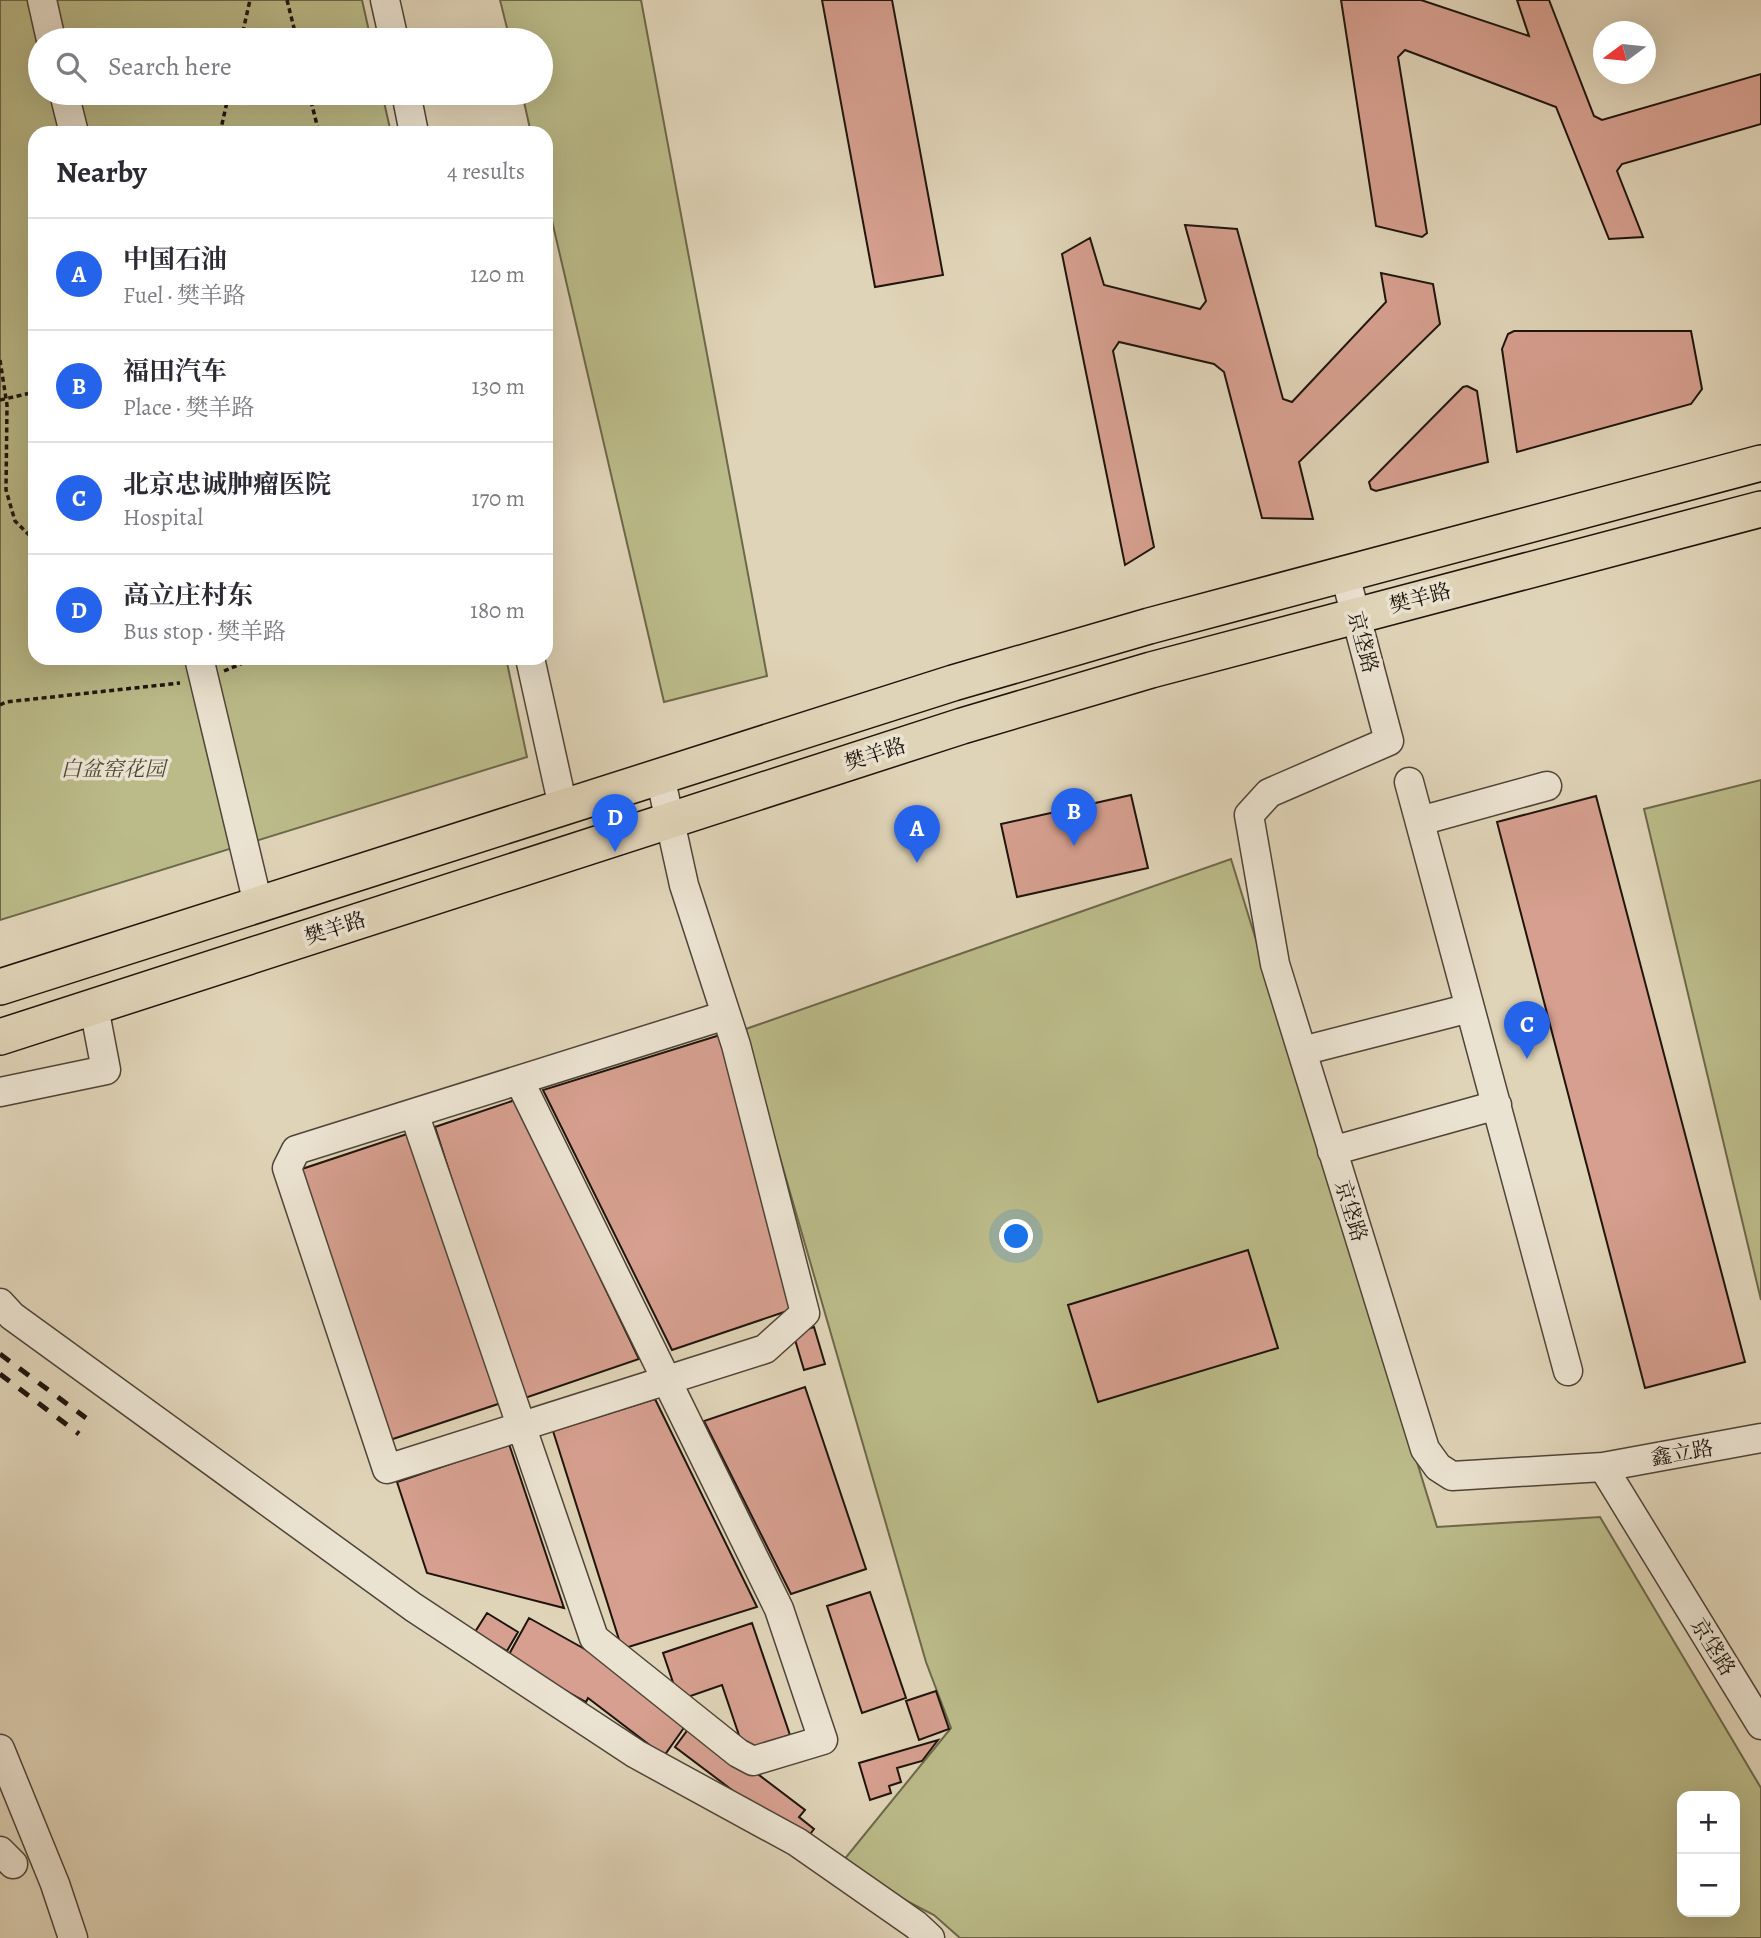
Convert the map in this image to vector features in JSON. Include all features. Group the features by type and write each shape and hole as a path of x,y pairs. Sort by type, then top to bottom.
{"main road":[{"name":"樊羊路","path":"0,987 953,683 1149,626 1761,463"},
{"name":"樊羊路","path":"0,1037 962,726 1139,673 1761,509"}],"street":[{"path":"42,0 48,28"},
{"path":"385,0 391,28"},
{"path":"67,105 72,126"},
{"path":"408,105 412,126"},
{"name":"京垡路","path":"1345,575 1389,741 1269,793 1249,815 1275,964 1425,1449 1438,1466 1452,1476 1603,1467 1761,1725"},
{"path":"532,665 563,807"},
{"path":"202,668 258,904"},
{"path":"660,776 684,885 726,1015 806,1313 765,1349 387,1469 287,1168 296,1150 726,1015"},
{"path":"1409,782 1568,1371"},
{"path":"1420,821 1547,786"},
{"path":"0,1092 106,1070 92,1007"},
{"path":"1302,1051 1470,1008"},
{"path":"414,1113 594,1638 738,1753 753,1761 823,1741 779,1609 519,1080"},
{"path":"1332,1151 1497,1105"},
{"path":"0,1303 12,1316 413,1607 636,1754 797,1842 916,1925 930,1938"},
{"name":"鑫立路","path":"1603,1467 1761,1438"},
{"path":"0,1749 55,1884 73,1938"}],"path":[{"path":"244,28 250,0"},
{"path":"288,0 294,28"},
{"path":"222,126 226,105"},
{"path":"312,105 317,126"},
{"path":"0,360 6,398 6,490 15,522 28,534"},
{"path":"0,400 28,393"},
{"path":"0,705 202,668"}],"green space":[{"name":"白盆窑花园","path":"0,0 362,0 368,28 28,28 28,105 385,105 389,126 28,126 28,665 507,665 527,757 0,920"},
{"path":"500,0 641,0 767,676 664,702 553,225 553,126 529,126 525,105 553,105 553,28 507,28"},
{"path":"1761,780 1761,1300 1644,809"},
{"path":"1231,859 1437,1527 1600,1517 1761,1788 1761,1938 960,1938 934,1915 839,1866 951,1728 926,1662 743,1030"}],"building":[{"path":"822,0 892,0 943,275 875,287"},
{"path":"1341,0 1421,0 1529,36 1517,0 1549,0 1594,116 1602,120 1761,74 1761,124 1622,164 1617,171 1643,237 1609,239 1556,107 1405,50 1398,57 1427,233 1422,237 1376,226"},
{"path":"1185,225 1237,229 1283,399 1292,402 1386,302 1381,273 1433,284 1440,324 1299,462 1313,519 1262,518 1224,372 1214,364 1119,342 1113,351 1154,547 1125,565 1062,254 1090,238 1104,285 1200,309 1206,301"},
{"path":"1514,331 1691,331 1702,389 1691,404 1517,452 1502,349 1508,334"},
{"path":"1467,386 1477,391 1488,462 1376,491 1371,489 1369,482"},
{"path":"1131,795 1148,868 1017,897 1001,824"},
{"path":"1596,796 1745,1362 1645,1388 1497,822"},
{"path":"720,1035 799,1307 672,1350 543,1090"},
{"path":"515,1100 639,1359 522,1399 435,1127"},
{"path":"410,1133 501,1403 390,1440 299,1170"},
{"path":"1248,1250 1278,1348 1098,1402 1068,1305"},
{"path":"814,1327 825,1364 804,1370 793,1333"},
{"path":"805,1387 866,1569 791,1594 704,1421"},
{"path":"655,1399 757,1607 622,1649 553,1431"},
{"path":"509,1444 564,1608 427,1573 397,1482"},
{"path":"870,1592 906,1698 862,1713 827,1606"},
{"path":"487,1613 518,1632 507,1651 475,1632"},
{"path":"529,1618 608,1662 688,1722 664,1756 588,1698 586,1702 507,1658"},
{"path":"752,1623 790,1735 744,1750 722,1685 679,1700 663,1653"},
{"path":"936,1691 949,1729 919,1740 906,1701"},
{"path":"692,1724 805,1810 799,1817 814,1829 805,1841 675,1747"},
{"path":"938,1740 922,1761 897,1768 901,1782 889,1786 891,1793 870,1800 859,1763"}],"railway":[{"path":"0,1354 86,1418"},
{"path":"0,1374 79,1434"}],"place":[{"name":"福田汽车","path":"1074,846"},
{"name":"高立庄村东","path":"615,852"},
{"name":"中国石油","path":"917,863"},
{"name":"北京忠诚肿瘤医院","path":"1527,1059"}]}
